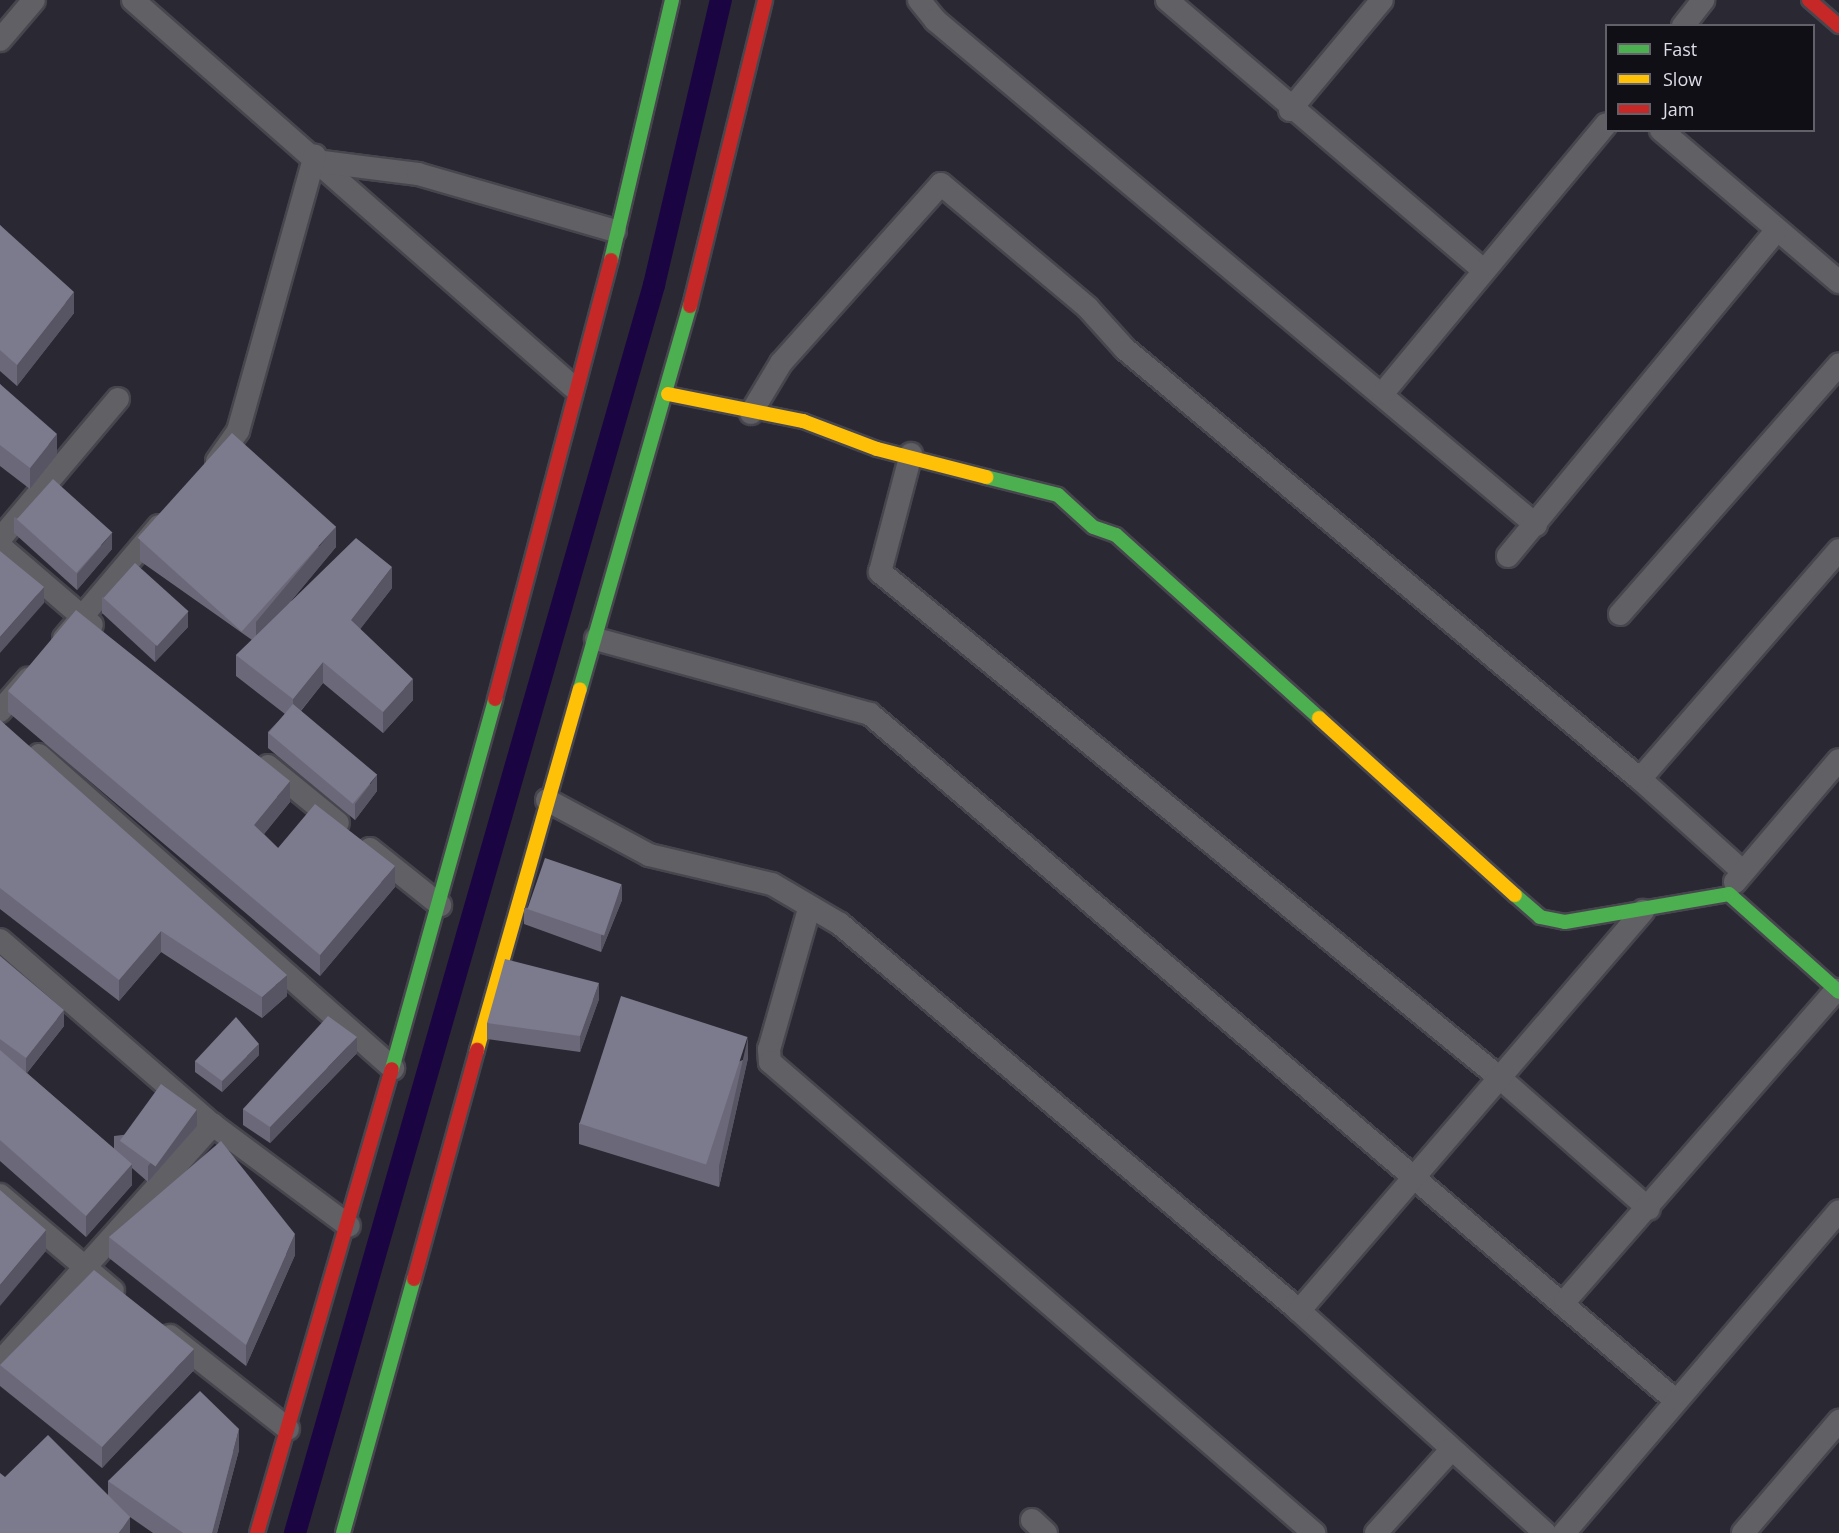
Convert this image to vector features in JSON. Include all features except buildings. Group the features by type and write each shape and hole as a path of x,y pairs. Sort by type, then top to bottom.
{"street":[{"path":"0,40 34,0"},
{"path":"133,0 319,159 573,387"},
{"path":"257,1533 349,1226 440,905 573,387 647,123 672,0"},
{"path":"343,1533 547,800 668,394 765,0"},
{"path":"919,0 935,20 1383,393 1536,525"},
{"path":"1167,0 1290,110 1483,270"},
{"path":"1290,110 1382,0"},
{"path":"1685,24 1703,0"},
{"path":"1809,0 1839,26"},
{"path":"1383,393 1605,125"},
{"path":"1663,132 1775,232 1839,282"},
{"path":"319,159 418,174 615,231"},
{"path":"201,479 238,430 319,159"},
{"path":"751,413 781,363 942,184 1088,308 1125,349 1640,778 1741,870"},
{"path":"1509,556 1775,232"},
{"path":"1620,614 1839,365"},
{"path":"668,394 751,413 803,421 877,449 911,454 1058,495 1093,527 1116,535 1540,917 1565,922 1643,911 1729,894"},
{"path":"0,539 118,399"},
{"path":"911,454 880,572 1500,1078 1649,1209"},
{"path":"172,512 82,616 7,724 393,1068"},
{"path":"0,546 109,639"},
{"path":"1640,778 1839,550"},
{"path":"596,639 870,714 1413,1180 1565,1301 1675,1400"},
{"path":"247,750 440,905"},
{"path":"1729,894 1741,870 1839,760"},
{"path":"547,800 649,855 772,884 809,909 840,924 1299,1311 1545,1533"},
{"path":"1565,1301 1649,1209 1838,991 1729,894"},
{"path":"809,909 769,1049 770,1062 1314,1533"},
{"path":"1299,1311 1643,911"},
{"path":"0,940 213,1125 349,1226"},
{"path":"0,1362 213,1125"},
{"path":"0,1195 131,1305"},
{"path":"1564,1533 1675,1400 1839,1211"},
{"path":"149,1319 288,1430"},
{"path":"1743,1533 1839,1421"},
{"path":"1376,1533 1452,1449"}],"waterway":[{"path":"295,1533 654,285 721,0"}],"traffic: fast":[{"path":"611,260 672,0"},
{"path":"580,689 690,306"},
{"path":"986,477 1058,495 1093,527 1116,535 1319,718"},
{"path":"392,1069 495,699"},
{"path":"1515,895 1540,917 1565,922 1729,894 1839,992"},
{"path":"343,1533 414,1279"}],"traffic: slow":[{"path":"668,394 803,421 877,449 986,477"},
{"path":"477,1050 580,689"},
{"path":"1319,718 1515,895"}],"traffic: jam":[{"path":"690,306 765,0"},
{"path":"1809,0 1839,26"},
{"path":"495,699 611,260"},
{"path":"414,1279 477,1050"},
{"path":"257,1533 392,1069"}]}
